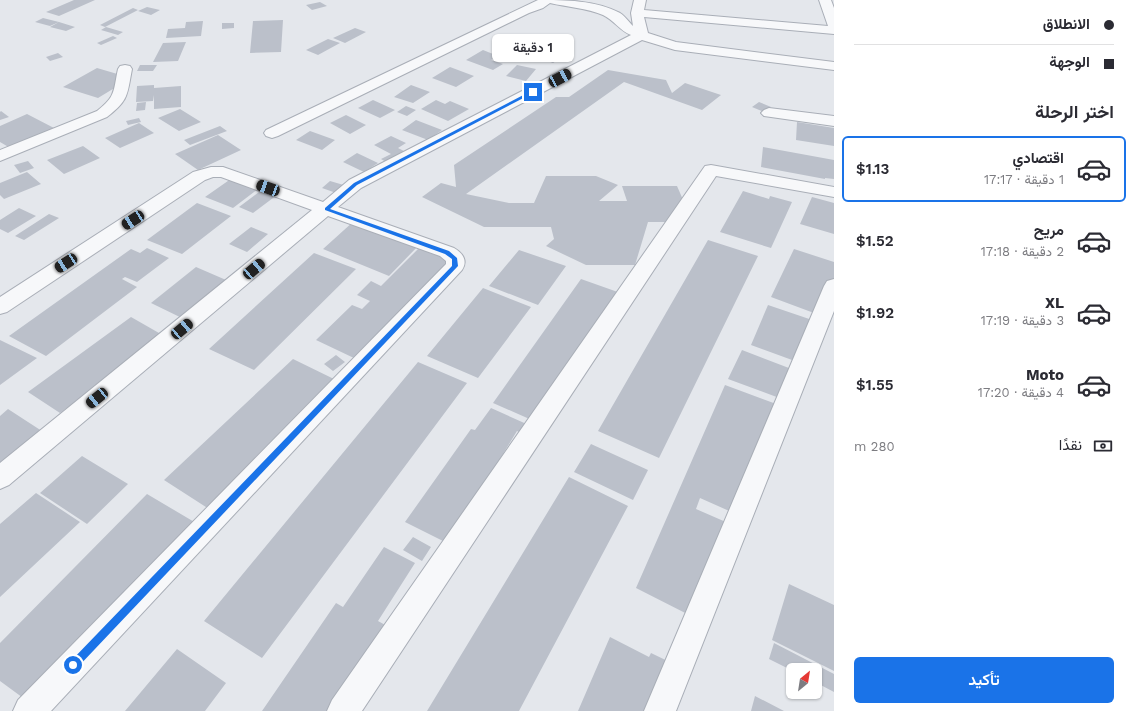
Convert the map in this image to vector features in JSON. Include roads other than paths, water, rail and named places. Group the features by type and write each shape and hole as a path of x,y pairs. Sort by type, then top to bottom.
{"street":[{"path":"272,133 525,10 539,5 546,0"},
{"path":"553,0 606,11 616,17 630,30 675,46 834,66"},
{"path":"825,0 834,25"},
{"path":"642,35 639,7 834,30"},
{"path":"0,478 356,184 642,35"},
{"path":"0,156 106,110 115,104 120,95 125,69"},
{"path":"768,113 834,121"},
{"path":"343,711 711,170 834,192"},
{"path":"0,307 207,172 224,172 447,252 455,258 455,266 30,711"},
{"path":"660,711 834,286"}]}
